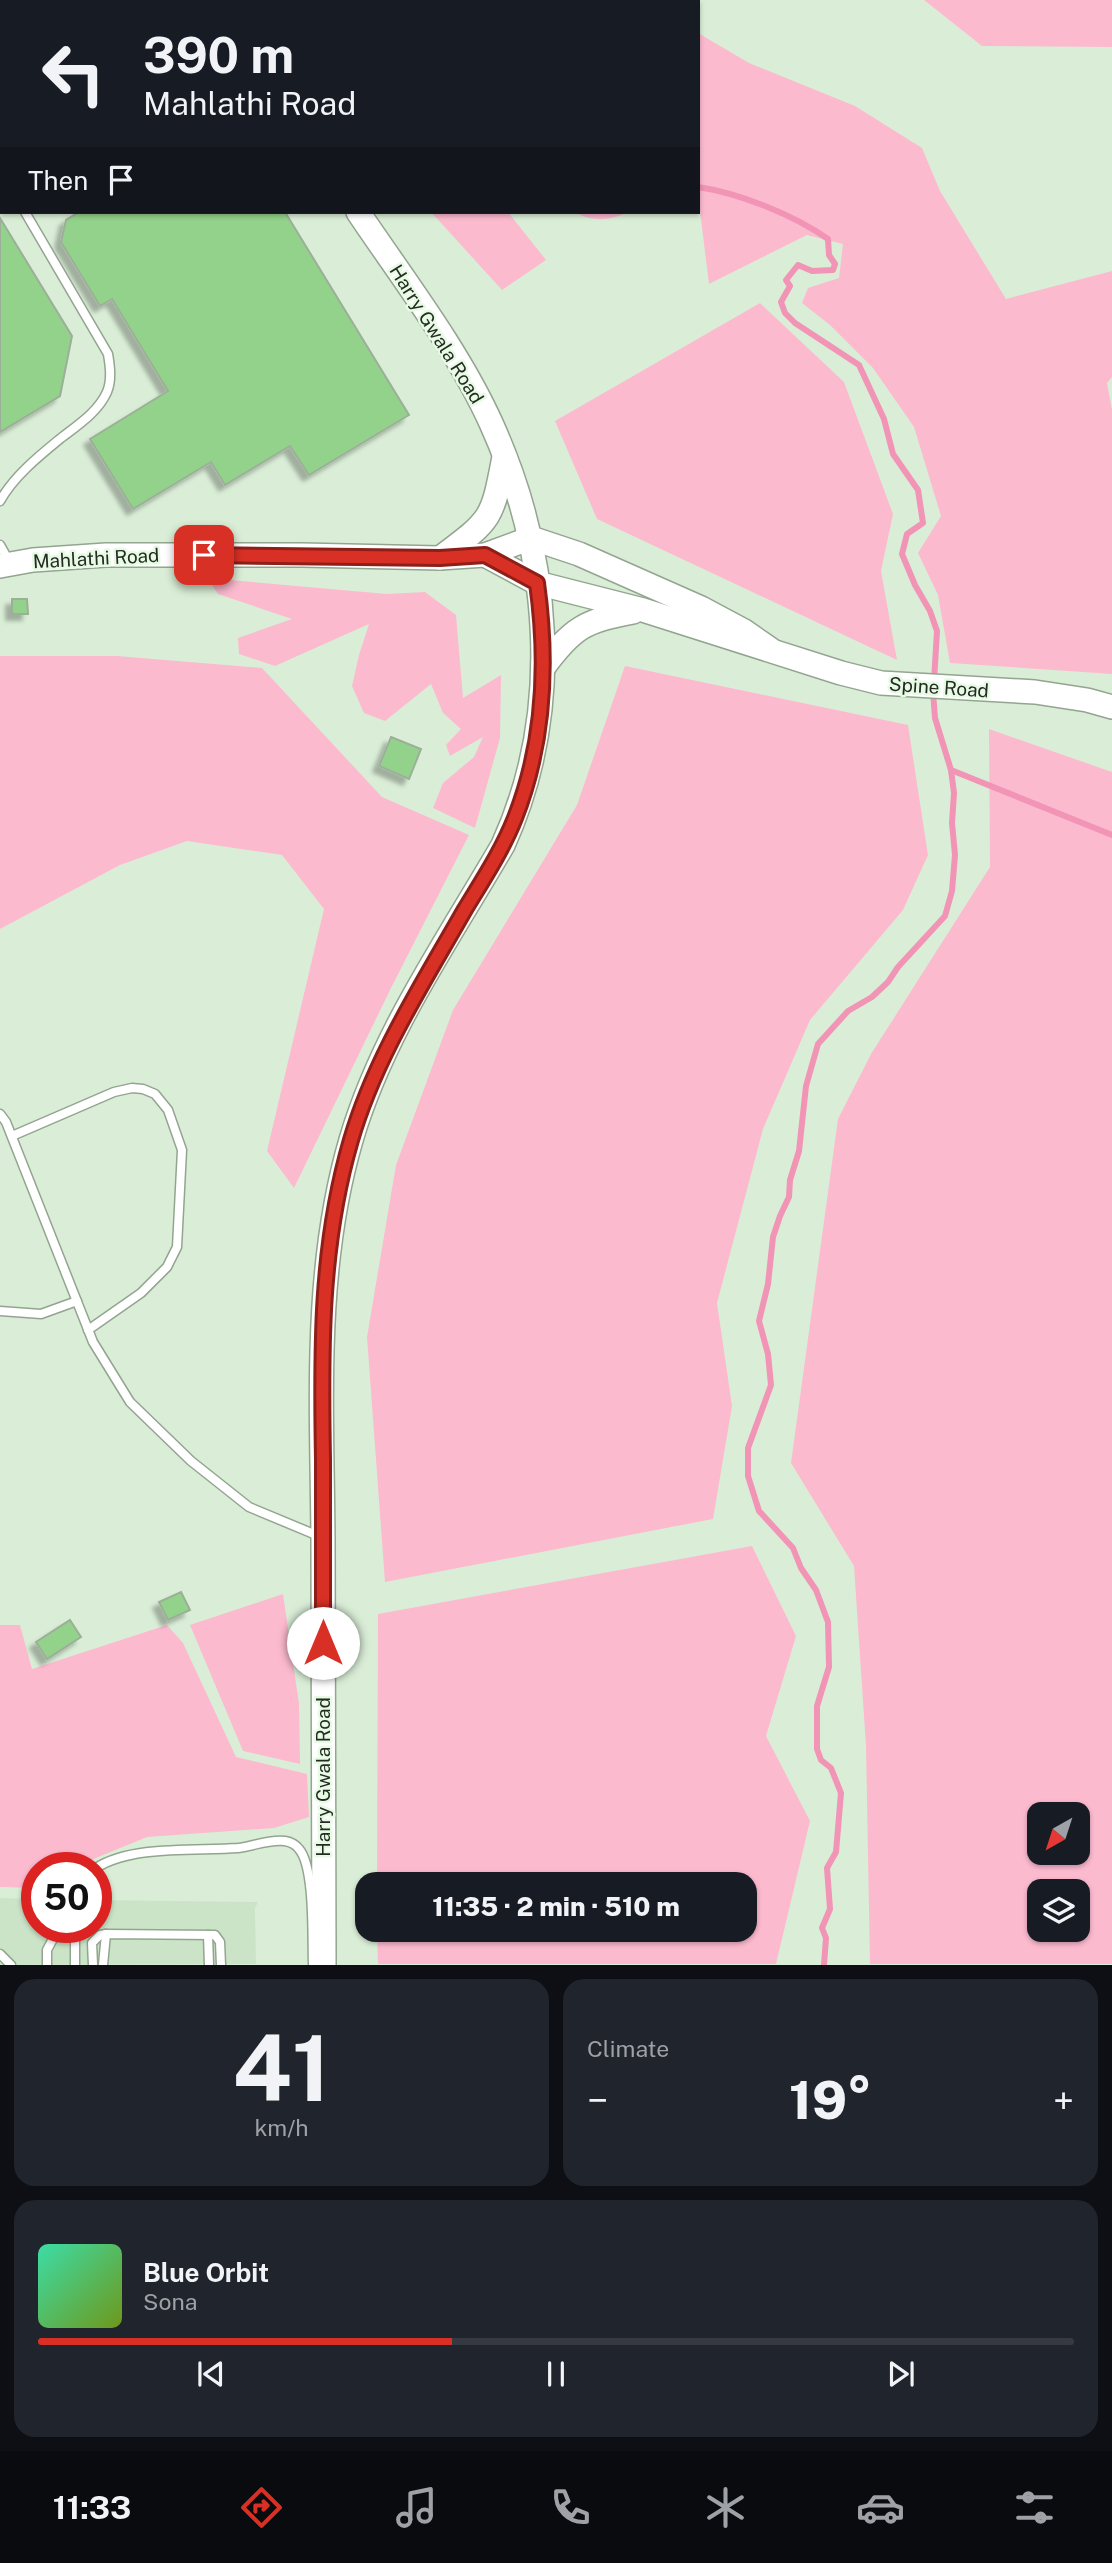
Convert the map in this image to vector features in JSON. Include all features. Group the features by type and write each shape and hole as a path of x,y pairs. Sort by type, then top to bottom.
{"main road":[{"name":"Harry Gwala Road","path":"324,1965 322,1405 328,1245 337,1192 352,1138 376,1072 404,1015 503,845 527,786 538,729 543,668 543,631 531,538 505,456 462,368 359,214"},
{"path":"440,558 478,530 490,517 496,502 505,456"},
{"name":"Mahlathi Road","path":"3,558 302,555 440,558 485,555 531,538"},
{"name":"Spine Road","path":"531,538 579,554 688,603 744,631 770,649"},
{"path":"485,555 537,583"},
{"name":"Spine Road","path":"537,583 643,610 841,673 881,682 946,689 1035,692 1112,706"},
{"path":"543,668 573,632 601,618 643,610"}],"lane":[{"path":"0,501 6,490 43,453 100,404 108,390 110,370 108,354 26,214"},
{"path":"12,1136 114,1092 132,1088 155,1094 168,1110 182,1150 177,1247 167,1267 141,1293 88,1329"},
{"path":"0,1114 12,1136 93,1342 130,1402 191,1461 249,1507 323,1538"},
{"path":"0,1311 41,1314 76,1301"},
{"path":"112,1859 147,1853 242,1847 269,1841 287,1841 297,1846 304,1855 308,1870 313,1965"},
{"path":"112,1934 208,1935 219,1938 221,1965"},
{"path":"208,1935 209,1965"},
{"path":"47,1965 47,1950 51,1943"},
{"path":"75,1943 75,1965"},
{"path":"92,1943 93,1965"},
{"path":"103,1965 105,1943"},
{"path":"0,1954 11,1965"}],"shaded area":[{"path":"924,0 1112,0 1112,47 982,46"},
{"path":"700,34 749,63 855,106 922,148 940,191 1006,299 1112,271 1112,377 1107,383 1112,410 1112,674 950,663 938,595 918,553 941,516 914,427 873,368 830,325 802,303 808,288 839,278 843,244 807,235 709,284 700,211"},
{"path":"433,214 510,214 546,260 502,290"},
{"path":"580,214 622,214 601,219"},
{"path":"760,303 844,382 893,514 881,571 897,660 597,519 555,421"},
{"path":"207,578 387,594 425,592 456,615 463,698 501,675 500,738 475,828 433,808 443,783 474,757 483,737 450,756 446,745 461,729 443,713 431,684 385,721 364,713 352,686 369,624 275,666 239,654 238,638 292,619 218,594"},
{"path":"0,656 117,656 262,668 382,797 469,835 294,1188 267,1151 324,909 282,855 187,841 120,865 0,929"},
{"path":"625,666 908,725 928,855 903,910 810,1020 763,1129 717,1303 732,1406 713,1519 385,1582 367,1337 396,1165 453,1010 577,805"},
{"path":"989,729 1112,772 1112,1964 870,1964 866,1746 854,1566 791,1463 838,1119 871,1054 990,867"},
{"path":"752,1546 796,1636 766,1736 810,1821 776,1964 378,1964 377,1942 757,1942 757,1872 377,1872 378,1614"},
{"path":"283,1594 299,1704 300,1764 243,1751 190,1625"},
{"path":"0,1625 20,1625 32,1669 167,1625 183,1643 236,1757 307,1774 309,1817 274,1828 147,1837 110,1852 21,1852 21,1888 0,1887"},
{"path":"0,1898 21,1899 21,1943 112,1943 112,1900 258,1902 255,1908 256,1964 0,1965"}],"building":[{"path":"76,214 286,214 409,415 309,475 290,446 225,485 211,462 133,509 90,439 168,391 112,299 100,306 61,242 66,220"},
{"path":"0,218 72,336 60,396 0,432"},
{"path":"12,599 27,599 28,614 12,614"},
{"path":"391,737 421,749 409,779 379,766"},
{"path":"181,1592 190,1610 168,1620 159,1602"},
{"path":"70,1620 81,1637 47,1659 36,1642"}],"waterway":[{"path":"700,187 766,206 828,239 829,255 835,264 833,270 812,271 798,265 786,280 790,286 781,302 785,313 795,323 859,365 884,419 893,454 918,490 923,523 907,534 902,554 937,631 934,681"},
{"path":"824,1965 826,1938 822,1928 830,1909 827,1868 836,1852 841,1793 831,1768 821,1760 817,1749 817,1706 829,1667 828,1622 816,1590 801,1568 793,1548 759,1511 748,1476 748,1448 771,1385 768,1354 759,1321 768,1284 773,1237 789,1197 790,1180 799,1151 806,1086 818,1044 848,1011 872,997 888,982 898,967 945,916 952,891 955,855 952,823 954,793 951,770 935,718 933,692"},
{"path":"951,770 1112,835"}],"route":[{"path":"204,555 440,558 485,555 537,583 542,620 542,700 527,786 503,845 404,1015 376,1072 352,1138 337,1192 328,1245 325,1286 322,1405 323,1643"}]}
